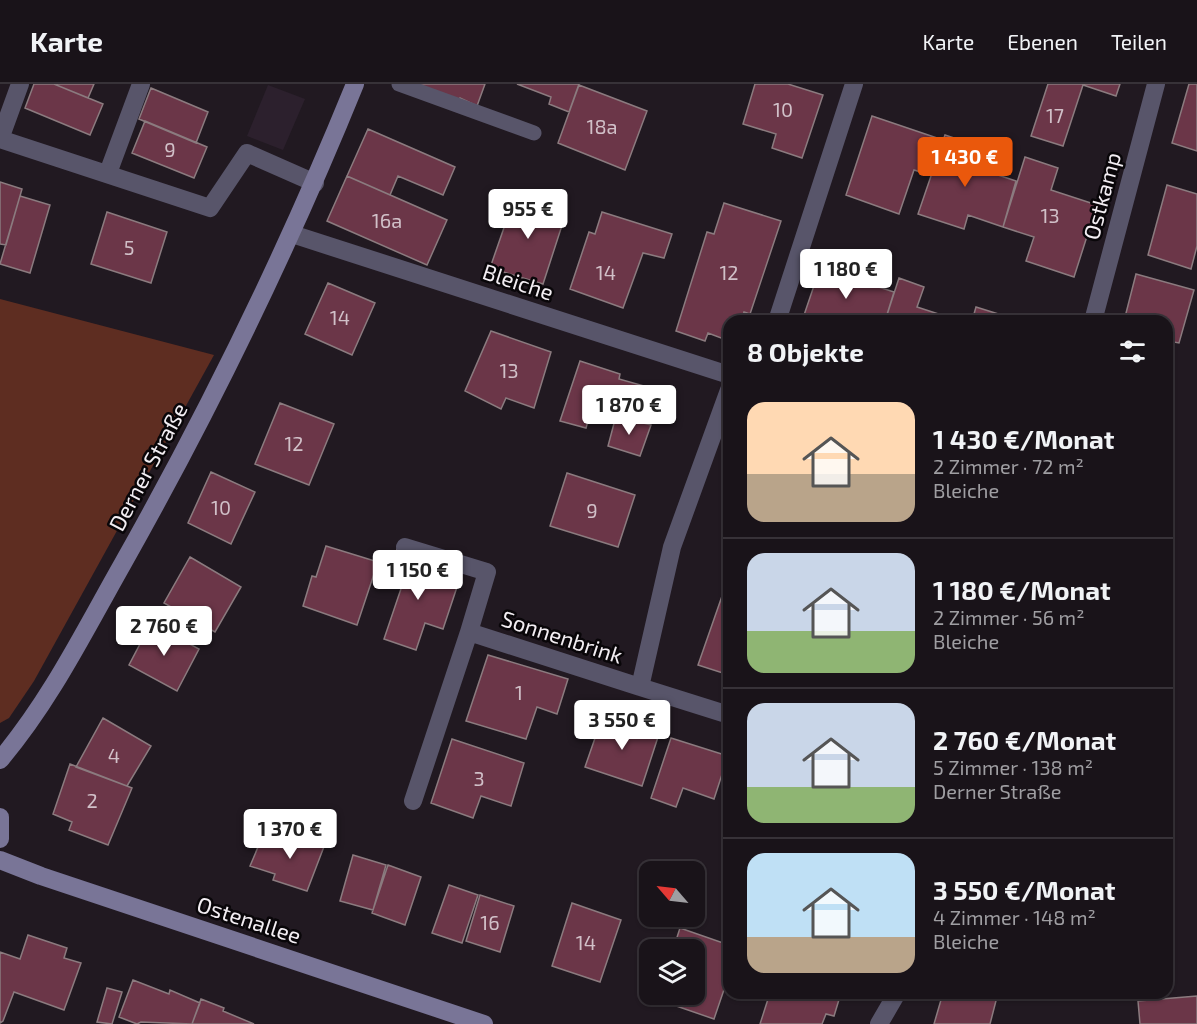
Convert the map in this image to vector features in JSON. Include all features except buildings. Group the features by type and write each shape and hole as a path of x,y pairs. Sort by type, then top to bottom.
{"street":[{"path":"20,84 0,139 210,208 247,153 315,183"},
{"path":"108,173 141,84"},
{"name":"Derner Straße","path":"0,760 43,706 172,477 292,234 356,84"},
{"path":"779,315 854,84"},
{"name":"Ostkamp","path":"1095,315 1156,84"},
{"name":"Bleiche","path":"292,234 723,373"},
{"path":"723,407 672,547 640,687 723,713"},
{"name":"Sonnenbrink","path":"405,546 487,572 412,801"},
{"name":"Sonnenbrink","path":"469,632 640,687"},
{"path":"0,817 0,839"},
{"name":"Ostenallee","path":"0,860 41,876 484,1024"},
{"path":"879,1024 894,999"}],"lane":[{"path":"399,84 534,133"}],"shaded area":[{"path":"268,85 305,99 283,150 247,136"},
{"path":"0,299 214,355 34,681 9,718 0,723"}]}
